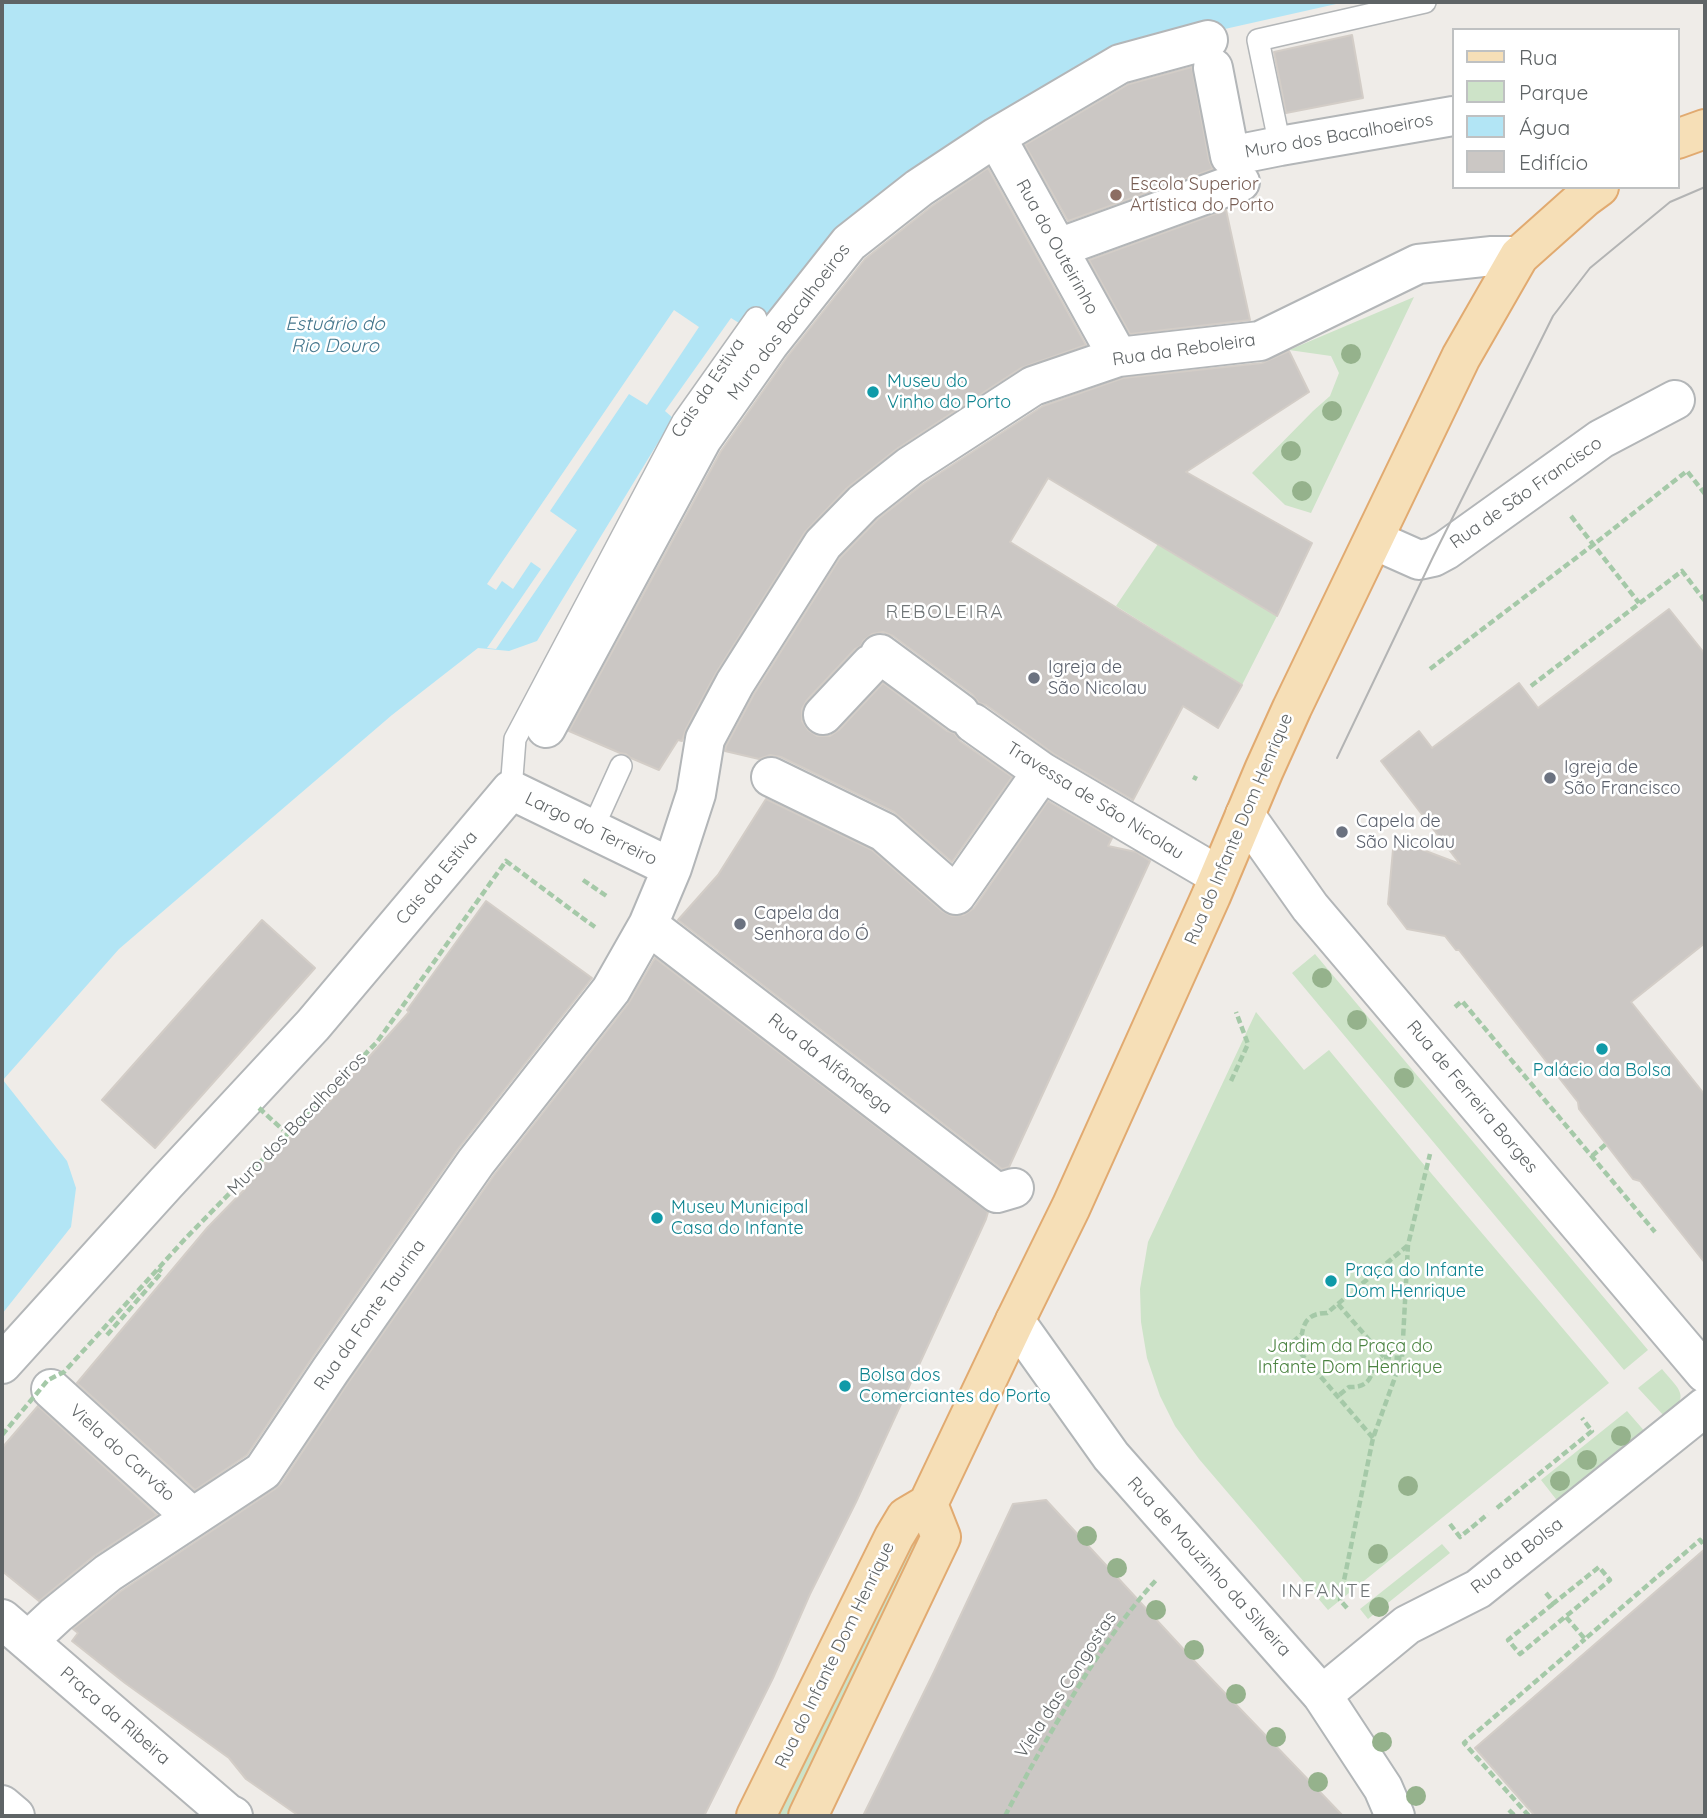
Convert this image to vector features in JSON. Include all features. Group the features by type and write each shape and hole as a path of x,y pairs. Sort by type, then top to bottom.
{"main road":[{"path":"1679,138 1705,129"},
{"name":"Rua do Infante Dom Henrique","path":"756,1816 894,1537 906,1517 928,1504 1071,1207 1292,708 1461,357 1519,256 1596,189"},
{"path":"808,1816 941,1537 928,1504"}],"street":[{"name":"Muro dos Bacalhoeiros","path":"547,727 702,439 769,344 849,243 919,188 996,137 1120,64 1210,54 1230,156 1452,116"},
{"name":"Rua do Outeirinho","path":"996,137 1118,357"},
{"path":"1058,248 1240,182"},
{"name":"Rua da Reboleira","path":"705,739 735,683 822,544 863,503 910,466 1033,386 1118,357 1260,341 1418,264 1492,256 1519,256"},
{"name":"Rua de São Francisco","path":"1374,540 1419,560 1439,554 1601,439 1675,400"},
{"name":"Travessa de São Nicolau","path":"819,720 875,659 966,718 1042,772 1219,876"},
{"name":"Largo do Terreiro","path":"648,925 672,867 696,794 705,739"},
{"path":"771,777 884,832 956,895 1042,772"},
{"name":"Cais da Estiva","path":"32,1376 166,1183 313,1024 511,790"},
{"name":"Largo do Terreiro","path":"511,790 672,867"},
{"name":"Rua de Ferreira Borges","path":"1245,815 1310,907 1705,1373"},
{"name":"Rua da Alfândega","path":"648,925 997,1193 1014,1188"},
{"name":"Rua da Fonte Taurina","path":"15,1630 56,1615 108,1573 262,1471 476,1162 611,990 648,925"},
{"name":"Rua de Mouzinho da Silveira","path":"1015,1321 1111,1456 1322,1695 1383,1787 1395,1816"},
{"name":"Viela do Carvão","path":"32,1376 192,1517"},
{"name":"Rua da Bolsa","path":"1322,1695 1408,1625 1478,1590 1705,1407"},
{"name":"Praça da Ribeira","path":"15,1630 230,1815"},
{"path":"2,1805 15,1816"}],"lane":[{"path":"1280,146 1258,40 1425,2"},
{"name":"Cais da Estiva","path":"511,790 515,739 683,421 757,318"},
{"path":"592,830 621,766"}],"path":[{"path":"1430,669 1687,471 1705,494"},
{"path":"1569,513 1639,603"},
{"path":"1531,686 1682,571 1705,601"},
{"name":"Muro dos Bacalhoeiros","path":"2,1435 48,1380 64,1372 158,1269 377,1042 506,861 581,917"},
{"path":"1464,1003 1655,1232"},
{"path":"1231,1081 1248,1044 1236,1012"},
{"path":"259,1108 283,1130"},
{"path":"1592,1156 1606,1144"},
{"path":"1347,1608 1340,1600 1373,1438 1402,1358 1408,1245 1430,1154"},
{"path":"1373,1438 1292,1343 1303,1334 1309,1317 1318,1313 1327,1314 1408,1245"},
{"path":"107,1335 162,1272 158,1269"},
{"path":"1338,1304 1384,1357"},
{"path":"1338,1396 1349,1387 1358,1388 1367,1383 1372,1376 1373,1366 1384,1357 1402,1358"},
{"path":"1497,1508 1592,1431 1582,1418"},
{"path":"1450,1524 1460,1537 1488,1514"},
{"path":"1529,1816 1464,1743 1700,1540 1705,1546"},
{"name":"Viela das Congostas","path":"1006,1816 1029,1769 1092,1664 1151,1585 1188,1545"},
{"path":"1599,1567 1610,1580 1520,1654 1508,1640 1554,1603 1599,1567"},
{"path":"1546,1593 1554,1603"},
{"path":"1566,1617 1585,1639"},
{"path":"1509,1810 1515,1816"}],"green space":[{"path":"1414,297 1311,513 1285,505 1252,473 1330,396 1339,373 1331,356 1289,350"},
{"path":"1158,544 1277,616 1242,685 1116,606"},
{"path":"1315,954 1648,1350 1624,1370 1292,973"},
{"name":"Jardim da Praça do Infante Dom Henrique","path":"1256,1012 1304,1070 1329,1050 1609,1383 1328,1610 1199,1459 1175,1426 1160,1396 1147,1358 1141,1322 1140,1289 1148,1242"},
{"path":"1662,1369 1680,1393 1678,1404 1666,1418 1638,1388"},
{"path":"1627,1411 1647,1434 1559,1503 1541,1480"},
{"path":"919,1538 920,1551 794,1816 776,1816 907,1546"},
{"path":"1442,1544 1450,1553 1368,1619 1360,1609"}],"water":[{"name":"Estuário do Rio Douro","path":"2,2 1345,2 1118,53 764,323 749,312 739,323 731,318 665,411 673,418 537,641 509,651 478,648 392,715 119,949 3,1080 67,1161 76,1188 71,1227 2,1314"}],"pier":[{"path":"674,310 699,327 647,405 629,394 550,511 577,530 496,649 487,648 541,569 531,562 513,589 502,581 496,590 487,584"}],"building":[{"path":"1352,35 1363,98 1286,113 1274,52"},
{"path":"1192,67 1209,160 1213,169 1068,221 1025,145 1129,84"},
{"path":"988,168 1086,345 1021,368 898,448 847,488 805,532 716,673 682,741 678,740 659,770 569,731 721,451 787,357 865,259 932,206"},
{"path":"1226,210 1250,320 1130,334 1089,260"},
{"path":"1289,351 1309,392 1186,472 1312,543 1277,616 1048,478 1010,542 1242,685 1218,728 1183,706 1133,800 1054,754 986,705 979,703 973,695 893,636 883,632 872,634 863,641 807,700 802,709 802,721 808,730 817,736 830,736 839,730 883,683 1012,777 952,862 894,812 781,757 770,755 759,759 725,751 754,694 840,558 878,519 923,484 1043,406 1123,378 1262,363"},
{"path":"1669,609 1705,654 1705,943 1631,1002 1705,1095 1705,1263 1640,1181 1633,1179 1579,1109 1578,1102 1459,950 1456,950 1445,936 1407,929 1388,904 1394,839 1460,864 1381,761 1419,731 1432,748 1519,683 1538,708"},
{"path":"766,799 872,850 942,911 952,916 964,915 974,908 1048,801 1112,838 1108,846 1136,852 1150,861 1009,1167 1002,1169 678,920 718,875"},
{"path":"486,901 592,978 458,1149 247,1455 195,1490 77,1383 208,1227 248,1186 245,1183 327,1101 329,1102 409,1012 407,1010"},
{"path":"262,920 315,968 155,1148 102,1100"},
{"path":"655,958 988,1212 986,1219 773,1678 704,1816 299,1816 246,1779 229,1758 72,1641 78,1633 73,1629 121,1591 281,1484 348,1383 494,1175 628,1004"},
{"path":"38,1406 157,1515 94,1556 39,1601 2,1571 2,1448"},
{"path":"1046,1500 1199,1666 1343,1816 863,1816 1013,1504"},
{"path":"1705,1549 1705,1816 1535,1816 1475,1748"}],"tram line":[{"path":"1337,758 1553,316 1590,268 1670,202 1705,187"}],"place":[{"name":"Escola Superior Artística do Porto","path":"1116,195"},
{"name":"Museu do Vinho do Porto","path":"873,392"},
{"name":"Igreja de São Nicolau","path":"1034,678"},
{"name":"Igreja de São Francisco","path":"1550,778"},
{"name":"Capela de São Nicolau","path":"1342,832"},
{"name":"Capela da Senhora do Ó","path":"740,924"},
{"name":"Palácio da Bolsa","path":"1602,1049"},
{"name":"Museu Municipal Casa do Infante","path":"657,1218"},
{"name":"Praça do Infante Dom Henrique","path":"1331,1281"},
{"name":"Bolsa dos Comerciantes do Porto","path":"845,1386"}],"district":[{"name":"REBOLEIRA","path":"945,612"},
{"name":"INFANTE","path":"1327,1591"}]}
